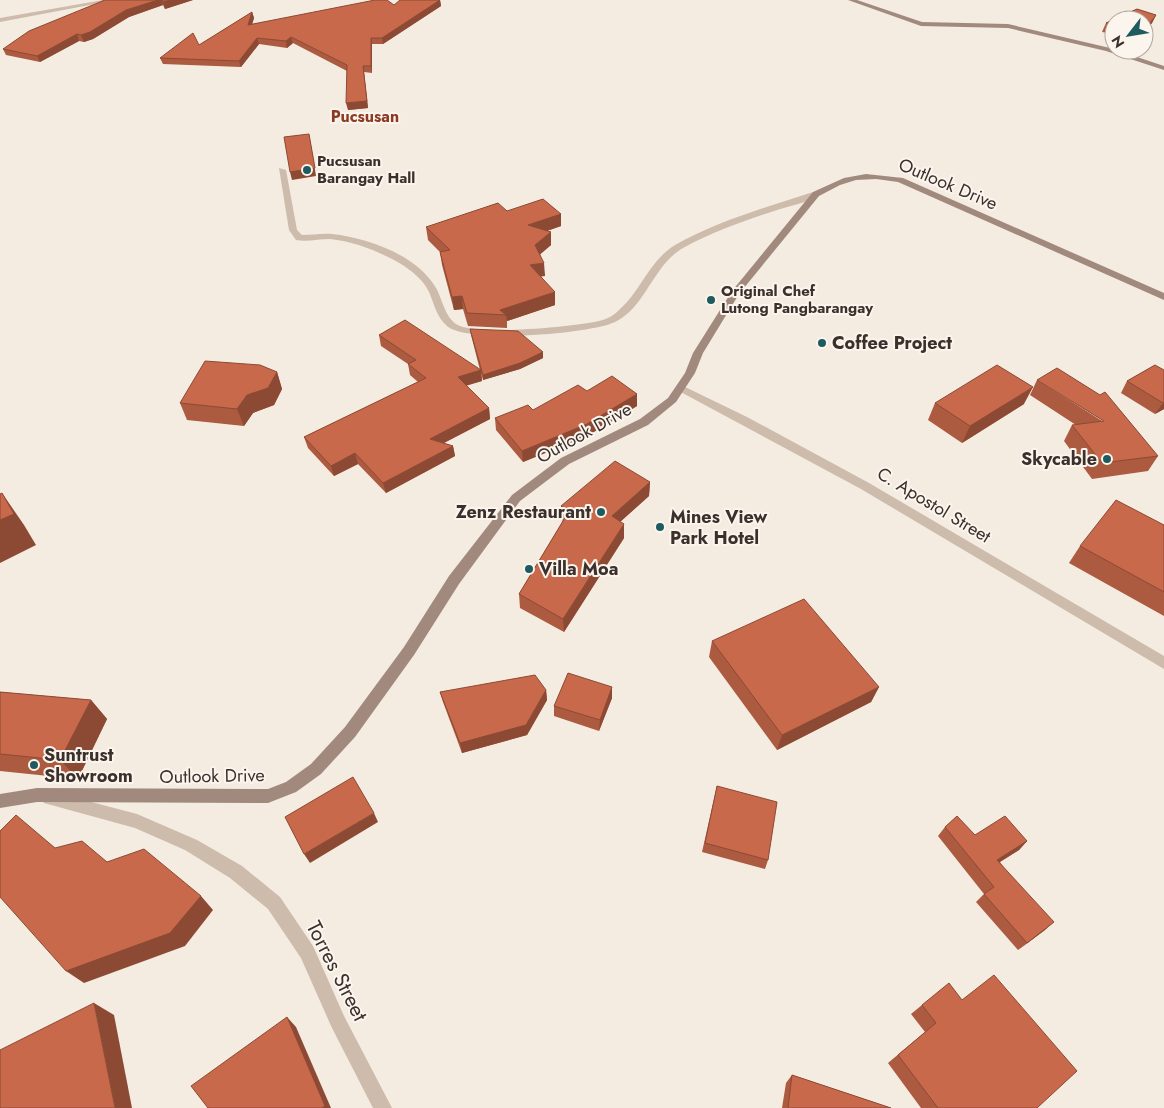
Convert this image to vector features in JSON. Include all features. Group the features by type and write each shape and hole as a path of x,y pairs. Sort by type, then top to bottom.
{"street":[{"path":"0,20 113,0"},
{"path":"851,0 915,23 932,26 993,25 1016,28 1108,49 1164,68"},
{"path":"282,170 293,230 299,238 332,237 383,250 423,276 430,285 448,322 457,329 474,332 578,328 608,322 626,308 657,264 677,248 725,226 816,194"},
{"name":"Outlook Drive","path":"0,801 37,795 268,796 291,787 316,769 350,732 409,650 454,580 516,498 565,461 644,422 672,400 681,388 698,353 735,293 816,194 845,180 872,175 900,180 1164,297"},
{"name":"C. Apostol Street","path":"681,388 762,428 878,492 1164,663"},
{"name":"Torres Street","path":"37,795 138,821 191,845 236,872 274,903 307,952 338,1022 383,1108"}],"building":[{"path":"105,0 158,0 126,10 90,32 81,35 77,34 37,56 3,49 29,31"},
{"path":"375,0 387,0 394,5 400,0 440,0 382,38 371,38 371,66 363,66 367,101 346,103 347,65 291,37 286,41 257,38 239,61 160,58 193,33 199,45 252,12 248,25"},
{"path":"309,134 315,168 290,172 284,137"},
{"path":"543,199 561,214 528,225 551,232 535,245 544,263 530,265 555,292 500,310 506,315 467,313 462,296 452,297 440,252 450,250 426,227 498,203 507,211"},
{"path":"405,320 481,370 458,377 489,408 430,439 453,446 383,483 355,453 331,466 304,437 426,378 408,364 416,360 379,335"},
{"path":"470,329 518,331 543,352 520,363 483,375"},
{"path":"205,361 260,365 277,372 268,388 247,395 237,409 180,403"},
{"path":"997,365 1033,387 970,426 935,403"},
{"path":"1155,365 1164,370 1163,403 1127,381"},
{"path":"1057,368 1100,395 1105,392 1158,456 1102,463 1072,425 1104,421 1037,380"},
{"path":"612,376 637,394 587,424 522,451 495,418 528,405 533,410 578,385 587,391"},
{"path":"615,461 650,482 612,516 624,524 563,619 519,594 569,511 561,506"},
{"path":"2,493 14,514 0,520 0,494"},
{"path":"1116,500 1164,525 1164,592 1080,546"},
{"path":"804,599 879,687 782,735 712,641"},
{"path":"568,673 612,687 600,720 554,706"},
{"path":"535,675 546,690 526,725 460,743 440,692"},
{"path":"0,692 91,700 60,760 0,754"},
{"path":"353,777 374,813 304,854 285,817"},
{"path":"717,786 777,802 768,860 705,843"},
{"path":"16,815 55,848 82,841 107,862 144,849 201,896 170,933 66,971 0,897 0,831"},
{"path":"957,816 975,835 1005,816 1027,841 997,860 1054,922 1027,943 984,894 994,887 945,827"},
{"path":"994,975 1077,1071 1037,1108 938,1108 898,1055 936,1023 922,1005 949,983 962,1000"},
{"path":"94,1003 115,1108 0,1108 0,1050"},
{"path":"287,1017 325,1106 322,1108 208,1108 191,1086"},
{"path":"792,1075 891,1108 788,1108"}],"place":[{"name":"Pucsusan Barangay Hall","path":"307,170"},
{"name":"Original Chef Lutong Pangbarangay","path":"711,300"},
{"name":"Coffee Project","path":"822,343"},
{"name":"Skycable","path":"1107,459"},
{"name":"Zenz Restaurant","path":"601,512"},
{"name":"Mines View Park Hotel","path":"660,527"},
{"name":"Villa Moa","path":"529,569"},
{"name":"Suntrust Showroom","path":"34,765"}],"district":[{"name":"Pucsusan","path":"365,116"}]}
